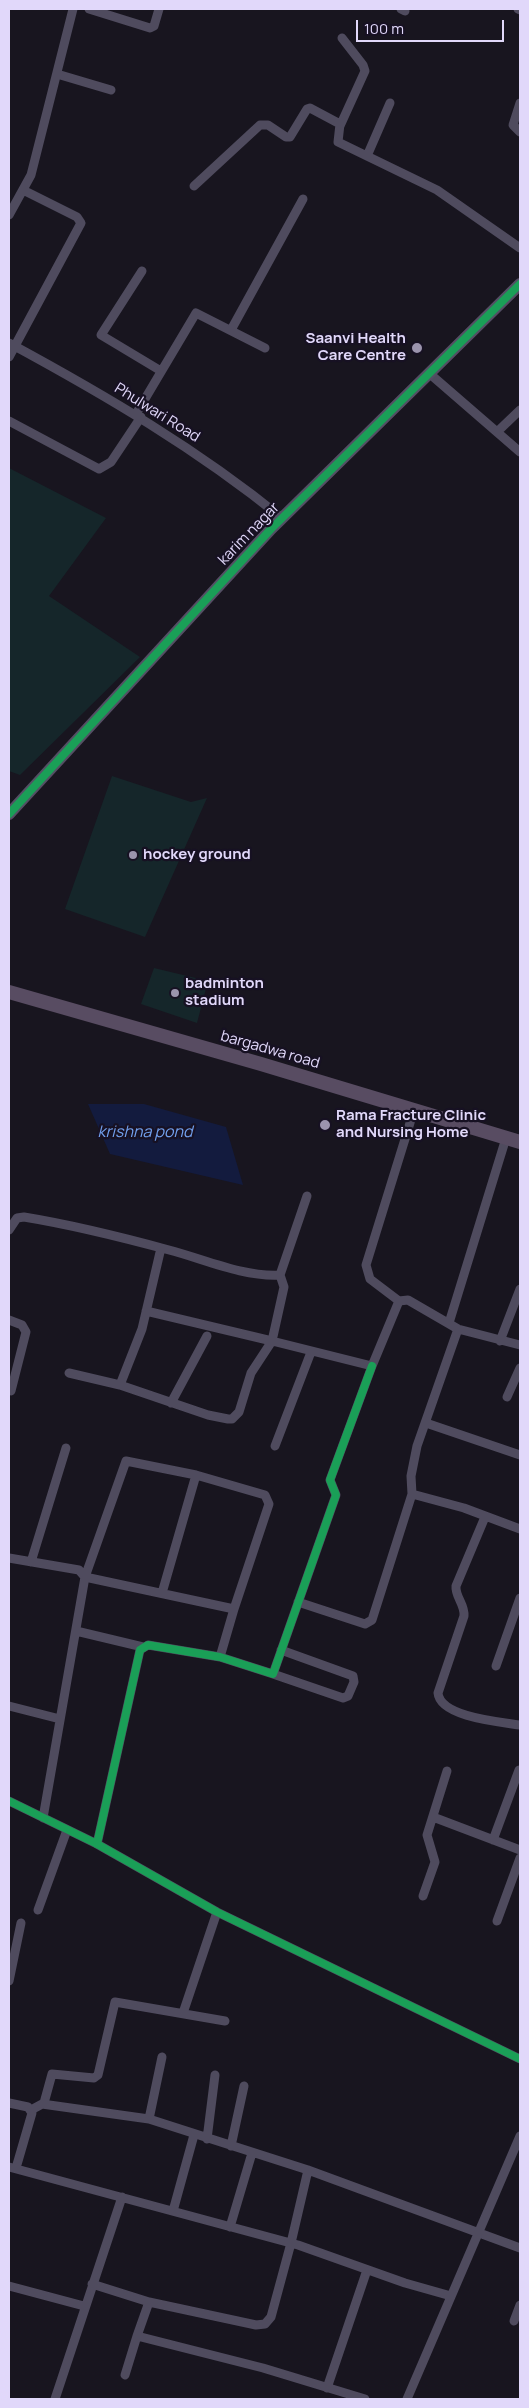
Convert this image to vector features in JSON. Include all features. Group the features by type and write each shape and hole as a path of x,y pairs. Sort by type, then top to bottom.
{"main road":[{"name":"bargadwa road","path":"9,992 520,1142"}],"street":[{"path":"9,215 31,175 73,9"},
{"path":"89,9 150,28 154,26 159,9"},
{"path":"342,38 363,65 365,71 340,126 338,142 443,194 520,248"},
{"path":"57,74 111,90"},
{"path":"367,156 390,103"},
{"path":"520,103 513,125 520,132"},
{"path":"194,186 262,124 268,125 289,137 307,109 310,108 340,126"},
{"path":"9,357 12,345 81,223 77,217 23,190"},
{"path":"231,330 303,199"},
{"path":"142,271 101,336 161,371"},
{"name":"karim nagar","path":"9,814 282,518 520,284"},
{"path":"9,421 99,469 111,462 194,315 200,313 265,348"},
{"name":"Phulwari Road","path":"12,345 138,415 244,487 282,518"},
{"path":"430,374 520,452"},
{"path":"497,432 520,410"},
{"path":"399,1302 370,1279 366,1265 414,1110"},
{"path":"449,1323 506,1138"},
{"path":"69,1373 120,1385 208,1415 232,1419 239,1412 251,1373 272,1341 284,1287 280,1275 307,1196"},
{"path":"9,1230 17,1218 24,1217 162,1248 241,1270 266,1275 280,1275"},
{"path":"120,1385 142,1330 162,1248"},
{"path":"500,1341 520,1289"},
{"path":"399,1302 408,1300 458,1329 520,1345"},
{"path":"273,1674 336,1495 330,1480 372,1366 399,1302"},
{"path":"146,1311 372,1366"},
{"path":"9,1320 22,1325 26,1332 11,1391"},
{"path":"298,1602 365,1624 369,1623 412,1494 411,1476 417,1446 458,1329"},
{"path":"171,1403 207,1336"},
{"path":"275,1446 311,1352"},
{"path":"507,1397 520,1368"},
{"path":"426,1423 520,1455"},
{"path":"31,1562 66,1448"},
{"path":"43,1818 85,1577 126,1461 196,1476 265,1495 268,1499 269,1504 220,1657"},
{"path":"162,1594 196,1476"},
{"path":"412,1494 464,1508 520,1529"},
{"path":"484,1517 456,1586 455,1590 464,1605 464,1616 438,1693 445,1707 479,1718 520,1725"},
{"path":"9,1558 79,1570 85,1577 234,1609"},
{"path":"496,1666 520,1598"},
{"path":"76,1632 143,1647 148,1645 220,1657 343,1698 348,1696 354,1682 353,1676 282,1650"},
{"path":"97,1844 140,1650 143,1647"},
{"path":"9,1706 60,1720"},
{"path":"493,1840 519,1770"},
{"path":"423,1896 435,1862 427,1840 447,1771"},
{"path":"9,1801 97,1844 217,1912 520,2059"},
{"path":"433,1817 520,1850"},
{"path":"38,1910 68,1830"},
{"path":"497,1921 520,1858"},
{"path":"183,2013 217,1912"},
{"path":"9,1981 21,1923"},
{"path":"42,2104 52,2074 94,2078 98,2075 114,2002 225,2021"},
{"path":"149,2119 162,2057"},
{"path":"207,2139 214,2075"},
{"path":"231,2146 244,2086"},
{"path":"9,2103 31,2110"},
{"path":"451,2296 291,2243 12,2168 31,2110 42,2104 149,2119 308,2170 520,2248"},
{"path":"173,2211 194,2135"},
{"path":"407,2399 520,2137"},
{"path":"230,2227 252,2153"},
{"path":"92,2284 148,2302 256,2325 265,2324 271,2317 308,2170"},
{"path":"55,2399 84,2306 122,2197"},
{"path":"328,2388 368,2270"},
{"path":"10,2290 84,2306"},
{"path":"124,2375 148,2302"},
{"path":"514,2321 520,2305"},
{"path":"137,2336 263,2368 365,2399"}],"shaded area":[{"path":"9,468 106,518 49,596 140,657 20,775 9,771"},
{"name":"hockey ground","path":"112,776 191,802 207,798 145,937 65,909"},
{"name":"badminton stadium","path":"154,968 208,981 197,1023 141,1004"}],"water":[{"name":"krishna pond","path":"88,1104 144,1104 226,1127 243,1185 110,1154"}],"cycle path":[{"path":"9,814 271,529 520,284"},
{"path":"97,1844 140,1650 148,1645 220,1657 273,1674 336,1495 330,1480 372,1366"},
{"path":"9,1801 97,1844 217,1912 520,2059"}],"place":[{"name":"Saanvi Health Care Centre","path":"417,348"},
{"name":"hockey ground","path":"133,855"},
{"name":"badminton stadium","path":"175,993"},
{"name":"Rama Fracture Clinic and Nursing Home","path":"325,1125"}]}
